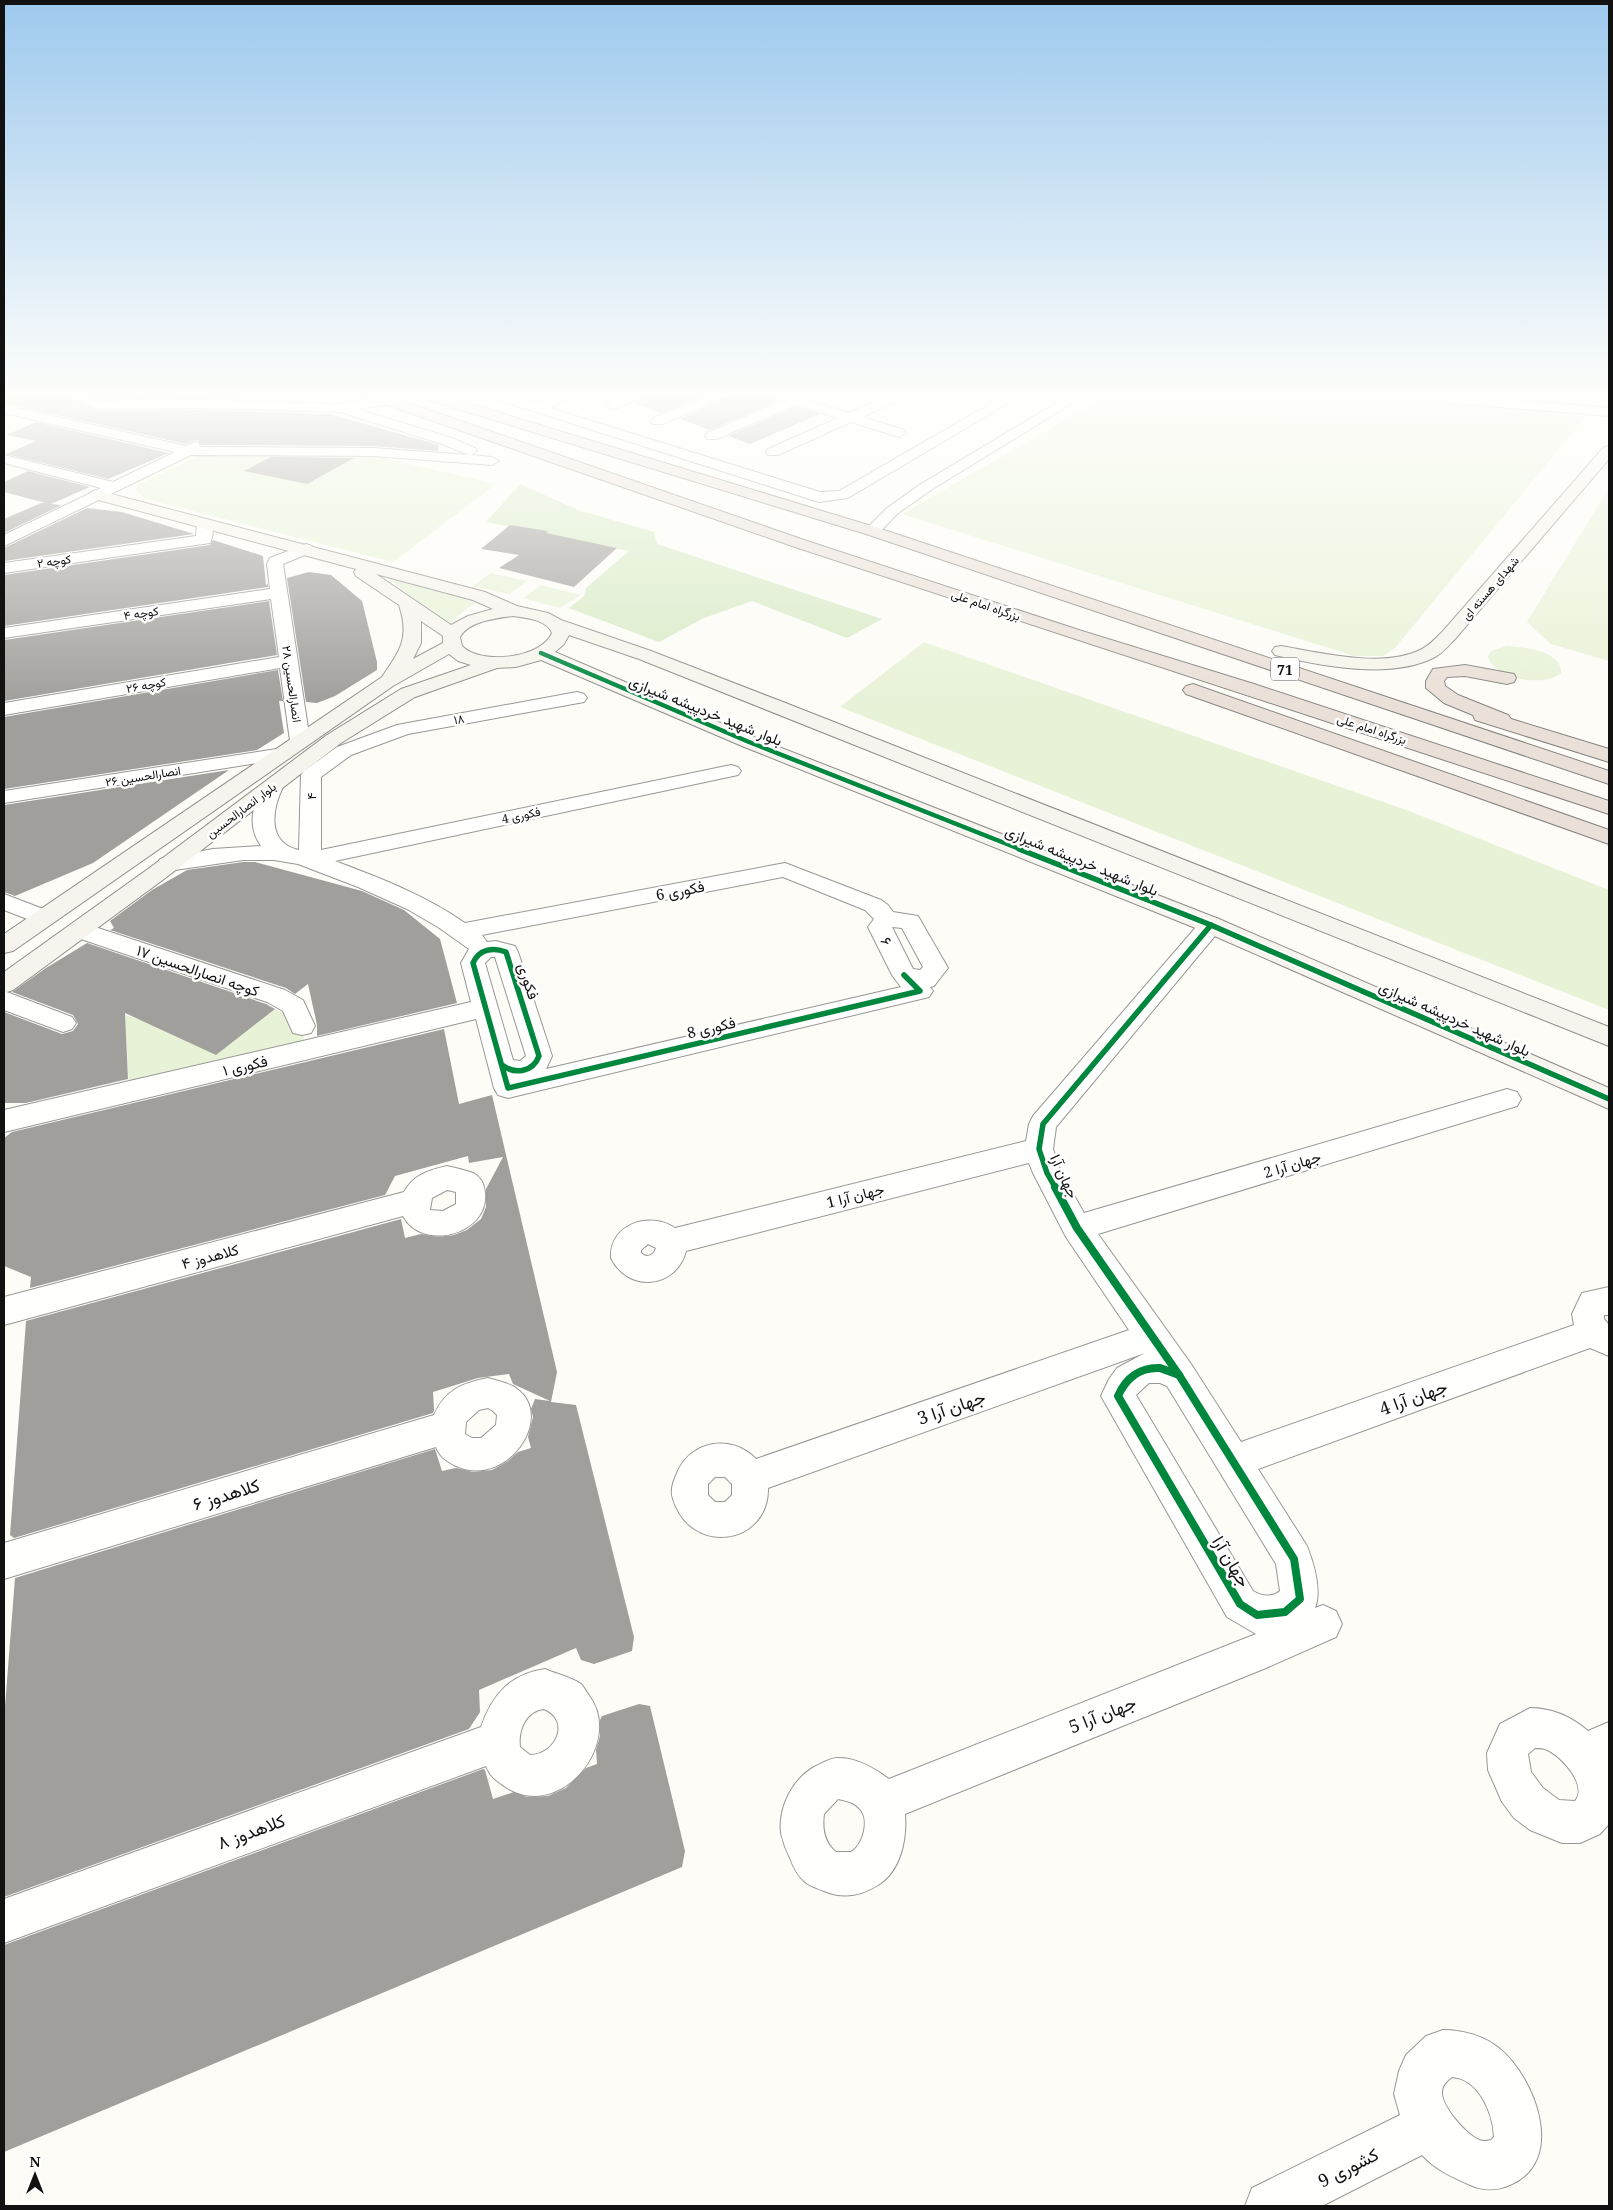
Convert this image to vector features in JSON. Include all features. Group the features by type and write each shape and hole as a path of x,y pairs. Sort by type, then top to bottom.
{"highway":[{"name":"بزرگراه امام علی","path":"662,496 1076,636 1247,688 1609,808"},
{"name":"بزرگراه امام علی","path":"758,496 872,531 1609,778"},
{"path":"1030,584 1150,610 1609,756"},
{"path":"1076,636 1101,659 1609,837"},
{"path":"1507,678 1474,670 1453,670 1440,674 1435,681 1436,688 1451,699 1535,732"}],"street":[{"path":"4,541 96,496"},
{"path":"97,496 337,557 479,596 513,611"},
{"path":"816,496 829,496"},
{"path":"884,499 894,496"},
{"path":"872,531 892,511 913,496"},
{"name":"شهدای هسته ای","path":"1281,652 1352,662 1380,663 1420,657 1431,652 1449,635 1569,496"},
{"path":"4,524 24,530"},
{"name":"کوچه ۲","path":"4,568 204,540 205,524"},
{"name":"انصارالحسین ۲۸","path":"300,741 275,564 276,561 306,549"},
{"path":"337,557 379,582 453,640 460,654 474,660 493,663 519,661 541,653 558,639 559,634 556,624"},
{"name":"کوچه ۴","path":"4,633 278,593"},
{"path":"386,682 409,652 414,634 414,623 407,604"},
{"name":"بلوار شهید خردپیشه شیرازی","path":"513,611 544,616 556,624 645,655 1609,1037"},
{"name":"بلوار انصارالحسین","path":"4,945 386,682 453,640 457,629 471,620 491,613 513,611"},
{"name":"بلوار شهید خردپیشه شیرازی","path":"541,653 749,742 1211,925 1609,1099"},
{"name":"کوچه ۲۶","path":"4,709 288,661"},
{"name":"بلوار انصارالحسین","path":"4,984 80,930 334,740 401,697 430,684 493,663"},
{"name":"۱۸","path":"344,751 404,729 577,698"},
{"name":"۴","path":"310,859 311,775 344,751"},
{"name":"انصارالحسین ۲۶","path":"4,797 283,754"},
{"name":"فکوری 4","path":"310,859 731,771"},
{"path":"274,785 264,805 266,836 273,845 287,855"},
{"name":"فکوری","path":"168,864 245,853 287,855 310,859 389,890 462,931 485,950 496,949 506,952 538,1051 538,1060 523,1071 510,1070 505,1076"},
{"name":"فکوری 6","path":"462,931 785,870 873,905 886,918"},
{"path":"4,901 43,917"},
{"name":"۶","path":"886,918 910,921 936,968 925,980 912,983 880,927 886,918"},
{"name":"جهان آرا","path":"1090,1358 1118,1396 1240,1604 1257,1615 1285,1612 1300,1599 1294,1560 1179,1375 1077,1228 1046,1173 1039,1149 1043,1124 1211,925"},
{"name":"کوچه انصارالحسین ۱۷","path":"80,930 276,996 294,1006 302,1026"},
{"path":"485,950 476,956 473,963 505,1076"},
{"name":"فکوری 8","path":"505,1076 912,983"},
{"path":"4,1000 63,1023"},
{"name":"فکوری ۱","path":"4,1121 486,1008"},
{"name":"جهان آرا 2","path":"1077,1228 1507,1099"},
{"name":"جهان آرا 1","path":"670,1242 1039,1149"},
{"name":"کلاهدوز ۴","path":"4,1311 415,1201"},
{"path":"1602,1337 1589,1324 1587,1315 1593,1303 1609,1301"},
{"name":"جهان آرا 3","path":"749,1478 1152,1336"},
{"name":"جهان آرا 4","path":"1232,1462 1602,1337"},
{"path":"1118,1396 1122,1383 1138,1370 1159,1368 1179,1375"},
{"name":"کلاهدوز ۶","path":"4,1561 448,1427"},
{"path":"1240,1604 1266,1649"},
{"name":"جهان آرا 5","path":"880,1803 1266,1649 1323,1624"},
{"name":"کلاهدوز ۸","path":"4,1921 499,1741"},
{"name":"کشوری 9","path":"1270,2206 1426,2127"}],"green space":[{"path":"143,496 480,496 393,562 146,499"},
{"path":"509,496 547,496 578,510 654,532 657,544 882,619 847,638 752,601 704,618 659,642 569,608 584,596 586,588 629,551 486,522"},
{"path":"933,496 1520,496 1395,648 1383,656 1354,656 902,514"},
{"path":"1604,496 1609,496 1609,661 1551,644 1527,622"},
{"path":"491,573 527,581 509,594 473,586"},
{"path":"388,578 399,579 479,601 465,610 447,626"},
{"path":"541,585 581,595 560,608 523,598"},
{"path":"924,642 1409,811 1609,890 1609,1010 840,707"},
{"path":"1507,646 1522,647 1549,655 1560,665 1561,673 1553,678 1532,680 1520,679 1499,670 1492,664 1488,656 1491,651"},
{"path":"275,1009 300,1022 305,1046 129,1088 125,1015 141,1020 216,1054"}],"building":[{"path":"20,496 69,496 51,504 62,505 4,533 4,519 41,503 46,503"},
{"path":"87,508 122,512 194,534 4,561 4,548"},
{"path":"510,525 548,531 546,533 617,548 574,587 499,568 519,555 481,549"},
{"path":"213,540 263,556 266,585 268,584 268,587 4,626 4,575 210,545"},
{"path":"309,572 331,575 362,601 377,662 377,670 335,696 317,703 306,702 287,578"},
{"path":"269,601 277,655 4,701 4,640"},
{"path":"278,670 283,701 279,701 284,733 257,750 4,789 4,717"},
{"path":"229,770 93,863 15,896 4,892 4,805"},
{"path":"255,862 362,891 404,910 440,939 457,1003 317,1036 317,1025 308,984 295,994 286,988 110,930 114,928 110,921 152,890 187,870"},
{"path":"87,943 266,1004 275,1009 216,1055 125,1013 128,1079 26,1103 4,1103 4,1012 62,1034 73,1031 78,1024 73,1015 12,992"},
{"path":"444,1029 459,1104 492,1095 557,1372 551,1402 576,1405 634,1637 632,1651 594,1664 581,1660 576,1648 479,1690 480,1712 469,1729 4,1897 4,1719 15,1578 435,1449 442,1471 456,1468 473,1472 492,1470 508,1461 518,1452 531,1448 528,1437 533,1417 531,1409 535,1399 550,1401 513,1384 509,1374 478,1378 433,1392 433,1413 14,1538 10,1535 26,1321 401,1219 405,1238 421,1234 438,1237 454,1235 467,1230 481,1219 486,1207 486,1189 503,1157 469,1163 468,1156 395,1176 385,1195 30,1288 31,1277 4,1266 4,1138 12,1132"},
{"path":"639,1704 650,1706 685,1851 682,1867 4,2152 4,1945 483,1769 485,1770 493,1799 514,1792 527,1797 548,1796 566,1788 586,1768 597,1764 596,1750 600,1736 600,1720 602,1716"}],"cycle path":[{"path":"541,653 749,742 1211,925 1609,1099"},
{"path":"1179,1375 1160,1368 1140,1371 1124,1384 1118,1396 1240,1604 1257,1615 1285,1612 1300,1599 1294,1559 1179,1375 1077,1228 1047,1173 1039,1149 1043,1124 1211,925"},
{"path":"502,1065 512,1070 523,1071 533,1066 539,1056 506,952 496,949 486,950 478,955 473,963 508,1088 920,991 904,975"}]}
